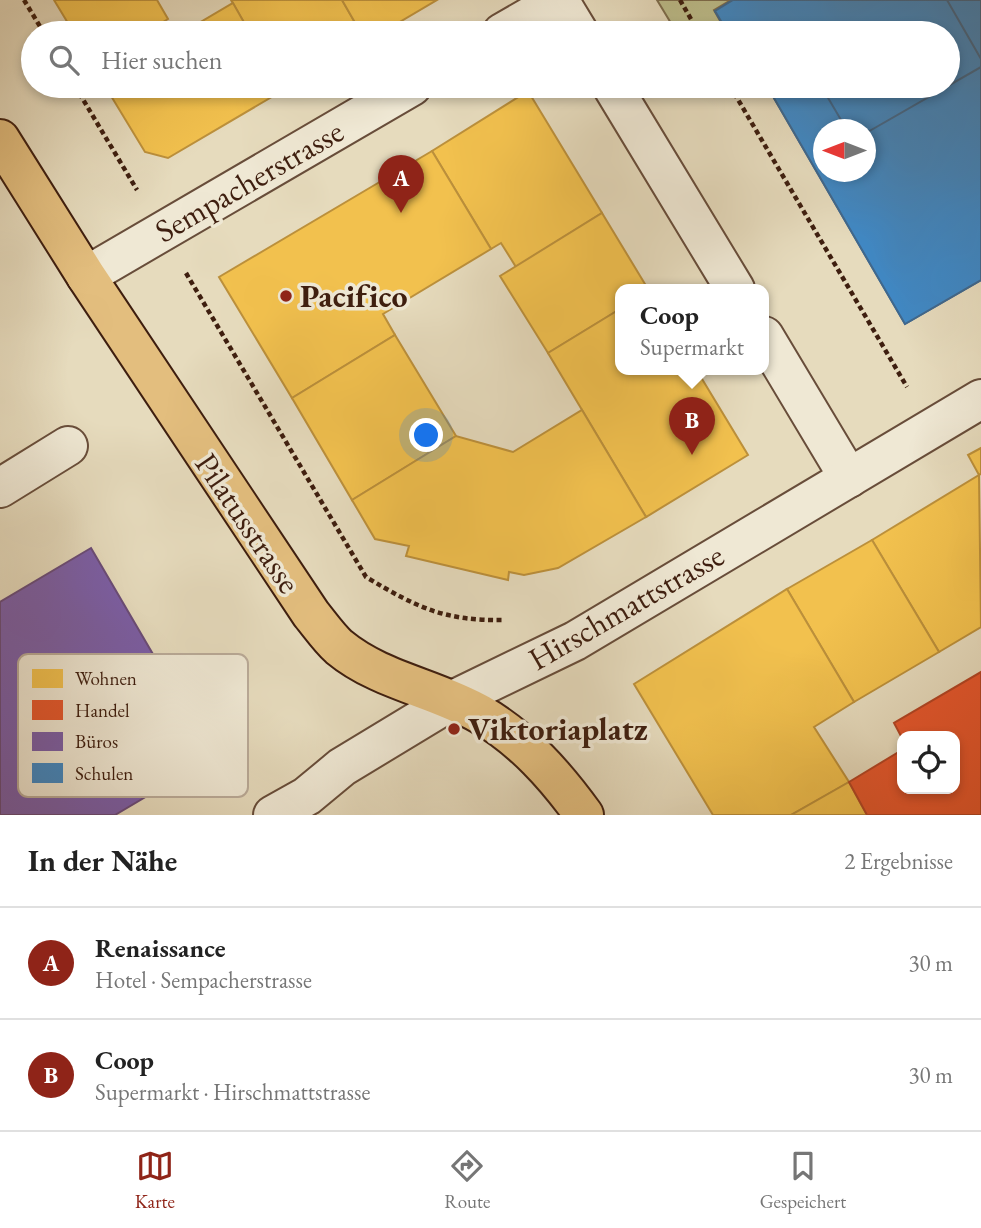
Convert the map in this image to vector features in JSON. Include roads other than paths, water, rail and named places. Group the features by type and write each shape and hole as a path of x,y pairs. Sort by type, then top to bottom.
{"main road":[{"name":"Pilatusstrasse","path":"0,139 86,276 311,614 339,647 385,675 478,712 510,733 554,775 584,815"}],"street":[{"path":"523,21 559,0 572,21"},
{"name":"Sempacherstrasse","path":"86,276 392,98"},
{"path":"618,98 732,284"},
{"path":"769,344 849,478"},
{"name":"Hirschmattstrasse","path":"273,815 307,796 342,767 451,701 575,640 981,399"},
{"path":"0,488 68,446"}],"place":[{"name":"Renaissance","path":"401,213"},
{"name":"Pacifico","path":"286,296"},
{"name":"Coop","path":"692,455"},
{"name":"Viktoriaplatz","path":"454,729"}]}
